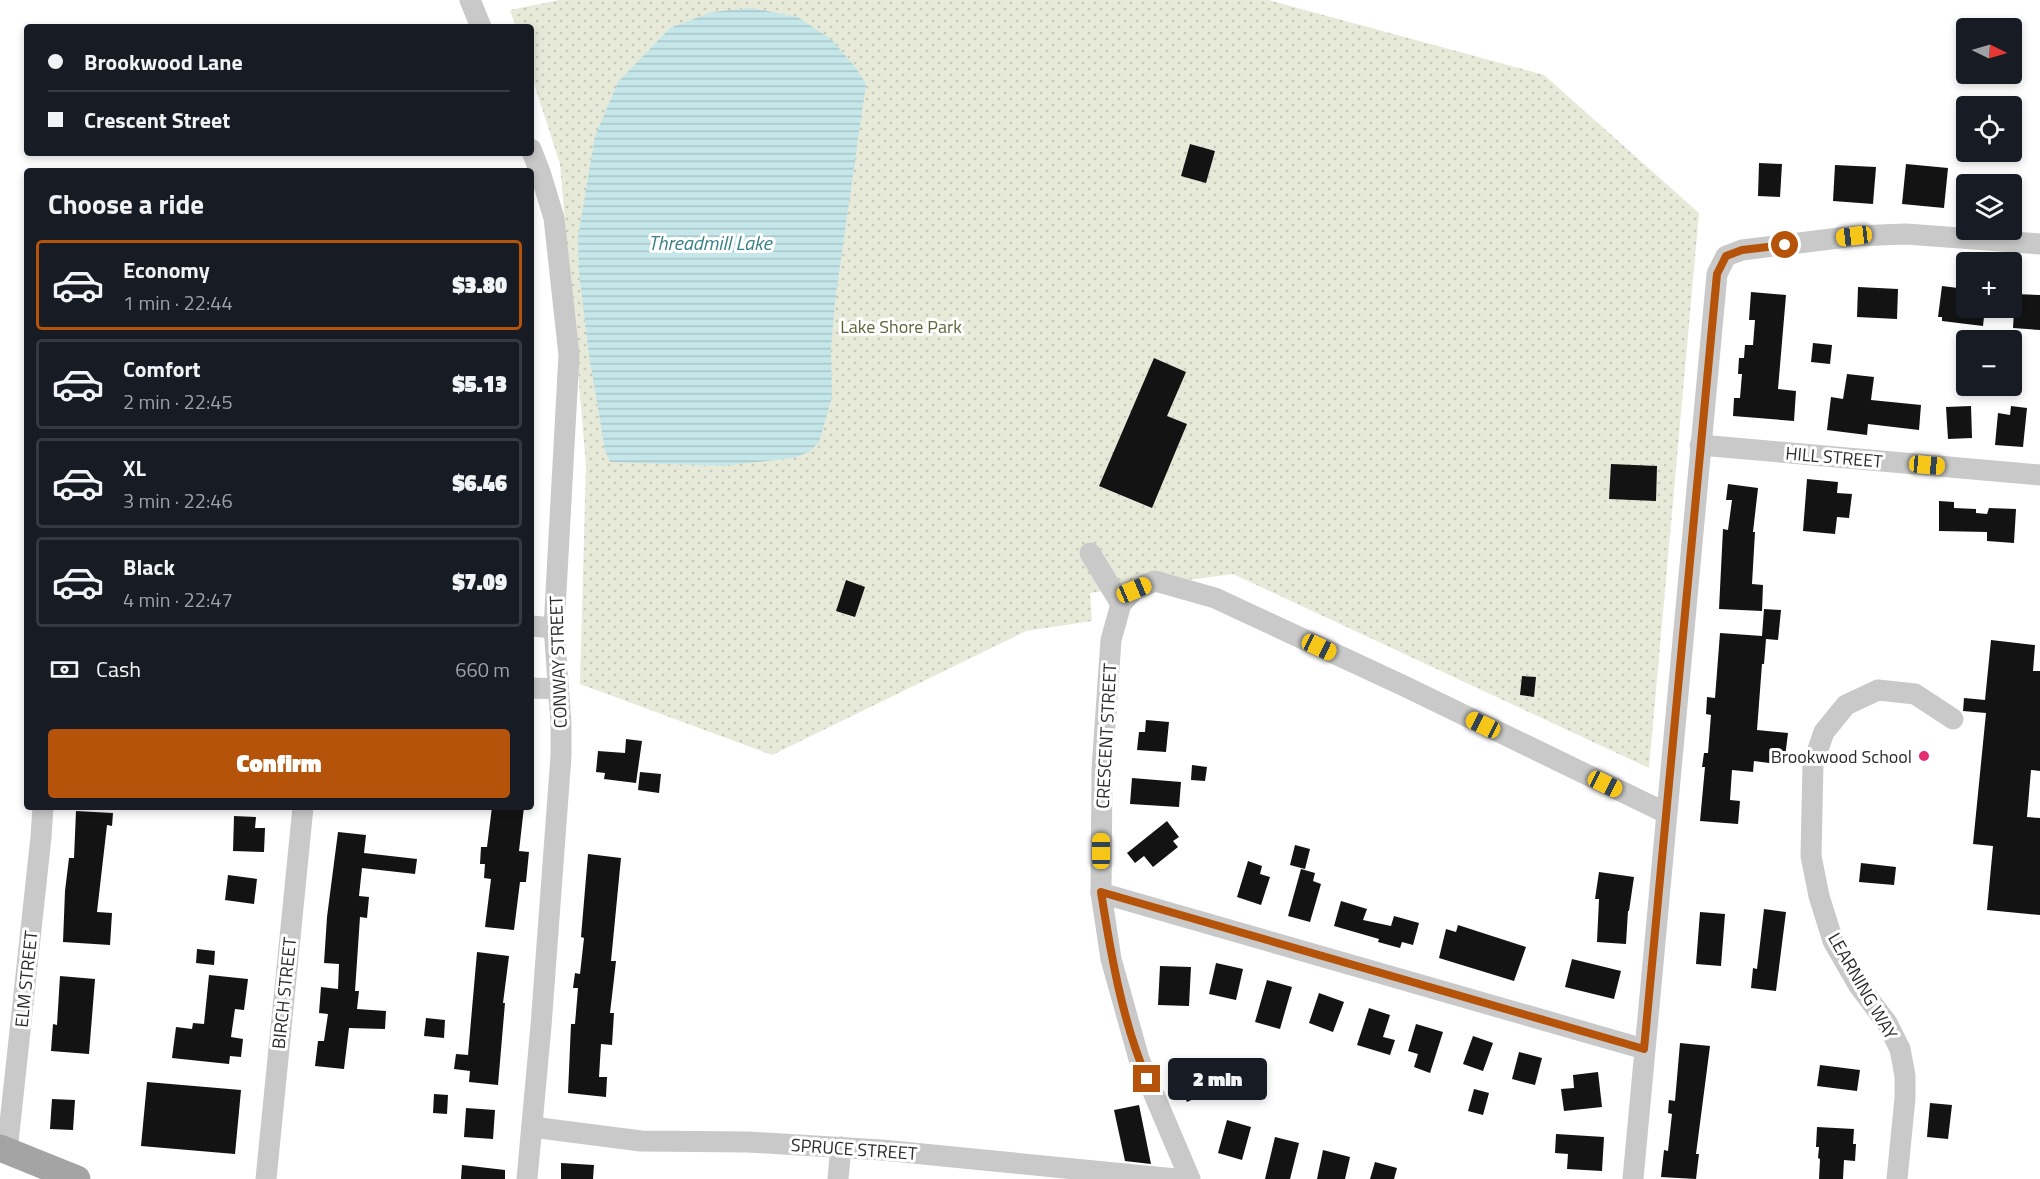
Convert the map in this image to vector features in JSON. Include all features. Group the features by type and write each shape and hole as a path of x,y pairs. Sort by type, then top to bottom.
{"main road":[{"path":"4,1150 77,1179"}],"street":[{"path":"470,0 480,24"},
{"name":"CONWAY STREET","path":"527,1179 558,809 561,734 554,628 568,356 554,218 534,156"},
{"path":"1632,1179 1717,274 1726,256 1742,250 1854,236 1938,235 2040,244"},
{"name":"HILL STREET","path":"1700,445 2040,475"},
{"path":"1090,553 1121,604 1134,590 1155,581 1215,598 1402,685 1666,813"},
{"name":"CRESCENT STREET","path":"1121,604 1111,640 1104,734 1101,892 1111,959 1138,1059 1190,1179"},
{"path":"534,626 554,628"},
{"path":"534,688 558,689"},
{"name":"LEARNING WAY","path":"1897,1179 1905,1098 1905,1076 1900,1049 1887,1023 1859,986 1833,941 1819,896 1811,855 1814,765 1824,732 1846,705 1878,690 1915,694 1953,719"},
{"name":"ELM STREET","path":"4,1150 43,810"},
{"name":"BIRCH STREET","path":"266,1179 303,810"},
{"path":"1101,892 1644,1049"},
{"name":"SPRUCE STREET","path":"532,1127 641,1141 748,1142 841,1148 1176,1179"},
{"path":"838,1179 841,1148"}],"green space":[{"name":"Lake Shore Park","path":"559,0 1268,0 1544,75 1699,213 1649,768 1233,574 1090,593 1092,621 1026,631 772,755 580,684 586,465 560,164 534,83 534,24 515,24 510,10"}],"water":[{"name":"Threadmill Lake","path":"751,8 798,17 832,40 856,68 866,84 835,301 831,349 832,397 819,442 809,452 793,458 723,466 610,462 605,450 589,355 579,272 578,237 595,136 618,82 670,28 712,12"}],"building":[{"path":"1190,144 1215,151 1206,183 1181,176"},
{"path":"1759,163 1782,164 1780,197 1758,196"},
{"path":"1906,164 1948,168 1944,208 1902,204"},
{"path":"1835,165 1876,167 1873,204 1833,201"},
{"path":"1942,286 1956,288 1956,318 1984,318 1983,326 1942,321 1942,317 1938,317"},
{"path":"1858,287 1898,289 1897,319 1857,317"},
{"path":"1751,292 1786,295 1778,389 1796,391 1794,421 1733,416 1734,398 1740,398 1742,374 1738,374 1739,358 1744,358 1745,345 1753,345 1755,320 1749,320"},
{"path":"2022,294 2040,295 2040,330 2013,328 2014,318 2022,318"},
{"path":"1813,343 1832,345 1830,364 1811,362"},
{"path":"1154,358 1186,372 1167,416 1187,424 1152,508 1099,486"},
{"path":"1847,374 1874,377 1871,400 1921,405 1919,430 1868,424 1867,435 1827,430 1831,397 1843,399"},
{"path":"1971,406 1972,438 1948,439 1946,407"},
{"path":"2011,406 2027,408 2023,447 1995,445 1998,413 2010,415"},
{"path":"1611,464 1657,466 1656,501 1609,499"},
{"path":"1807,479 1838,482 1837,493 1852,494 1849,518 1837,517 1835,534 1803,531"},
{"path":"1728,484 1758,488 1753,532 1755,532 1752,584 1763,585 1762,611 1719,609 1723,529 1728,530 1732,500 1726,500"},
{"path":"1939,501 1954,502 1954,508 1976,509 1976,513 1987,514 1989,508 2016,509 2014,543 1987,541 1987,532 1939,531"},
{"path":"846,580 865,587 855,617 836,611"},
{"path":"1764,609 1781,610 1778,640 1766,639 1757,730 1788,733 1784,765 1754,761 1753,772 1732,770 1730,800 1740,801 1738,824 1700,821 1705,767 1702,767 1704,753 1708,753 1711,715 1706,714 1707,697 1715,698 1720,633 1762,636"},
{"path":"1991,640 2035,645 2033,671 2040,671 2040,771 2031,770 2027,817 2040,818 2040,915 1987,910 1993,846 1973,844 1986,713 1963,711 1964,698 1985,700"},
{"path":"1522,676 1536,677 1534,697 1520,695"},
{"path":"1146,720 1169,722 1166,752 1137,750 1139,732 1145,732"},
{"path":"626,739 642,741 636,783 604,779 605,773 596,772 598,751 625,753"},
{"path":"1192,765 1207,767 1205,781 1191,780"},
{"path":"640,772 661,774 659,793 638,790"},
{"path":"1132,778 1181,782 1179,807 1130,804"},
{"path":"492,810 524,810 519,851 529,852 526,882 520,882 514,930 485,927 491,879 484,878 485,864 480,864 481,847 487,847"},
{"path":"76,811 113,813 112,826 107,825 97,912 112,913 110,945 63,942 65,891 69,858 74,858"},
{"path":"234,816 256,817 255,828 265,828 264,852 233,851"},
{"path":"1167,821 1179,837 1173,841 1178,847 1153,867 1144,856 1135,863 1127,853"},
{"path":"338,832 366,835 364,853 417,859 415,874 362,868 359,896 369,897 367,918 360,917 355,991 359,991 357,1009 386,1011 385,1029 349,1028 344,1069 315,1066 318,1041 324,1041 328,1014 319,1013 321,987 338,989 339,964 324,963 327,917"},
{"path":"1295,845 1310,849 1305,869 1290,865"},
{"path":"588,854 621,858 611,961 616,961 610,1013 614,1013 612,1045 601,1044 599,1077 607,1077 606,1097 568,1093 571,1024 575,1024 578,988 573,988 575,973 580,974"},
{"path":"1248,861 1262,866 1260,874 1270,877 1261,905 1237,897"},
{"path":"1861,863 1896,867 1894,885 1859,882"},
{"path":"1301,869 1315,873 1313,881 1321,884 1310,922 1288,916"},
{"path":"1599,872 1634,877 1628,911 1626,944 1597,942 1599,899 1595,899"},
{"path":"228,875 257,879 254,904 225,900"},
{"path":"1341,901 1367,909 1363,920 1391,926 1394,916 1419,923 1413,945 1402,942 1400,948 1378,942 1379,939 1334,926"},
{"path":"1764,909 1786,912 1776,991 1751,988 1753,968 1757,969"},
{"path":"1700,912 1725,914 1721,966 1696,964"},
{"path":"1458,925 1526,947 1514,981 1439,958 1446,929 1456,932"},
{"path":"197,949 215,951 214,965 196,963"},
{"path":"477,952 509,956 503,1003 505,1003 498,1085 469,1082 470,1071 454,1069 456,1054 468,1055"},
{"path":"1572,959 1621,971 1614,999 1565,987"},
{"path":"1216,963 1243,969 1236,1000 1209,994"},
{"path":"1160,966 1191,967 1189,1006 1158,1005"},
{"path":"209,975 248,979 244,1010 235,1009 231,1037 243,1039 241,1057 230,1056 229,1064 172,1058 176,1027 192,1029 193,1023 204,1024"},
{"path":"60,976 95,979 89,1054 51,1051 53,1024 57,1025"},
{"path":"1267,980 1292,987 1280,1029 1255,1022"},
{"path":"1319,993 1344,1002 1333,1032 1309,1023"},
{"path":"1369,1008 1390,1015 1383,1037 1395,1040 1390,1055 1357,1045"},
{"path":"426,1018 445,1020 444,1038 424,1036"},
{"path":"1416,1024 1443,1032 1430,1073 1414,1067 1418,1054 1408,1051"},
{"path":"1473,1036 1493,1043 1483,1071 1463,1064"},
{"path":"1680,1043 1710,1046 1696,1154 1699,1154 1696,1179 1661,1177 1664,1150 1668,1151 1672,1114 1668,1113 1669,1100 1675,1101"},
{"path":"1519,1052 1542,1058 1535,1085 1512,1079"},
{"path":"1211,1065 1219,1082 1218,1088 1187,1102 1183,1093 1178,1096 1172,1084"},
{"path":"1820,1065 1860,1070 1857,1091 1817,1086"},
{"path":"1598,1072 1602,1107 1564,1111 1561,1089 1574,1088 1573,1075"},
{"path":"147,1082 241,1090 235,1154 141,1146"},
{"path":"1474,1089 1489,1093 1483,1115 1468,1111"},
{"path":"434,1094 448,1095 447,1114 433,1113"},
{"path":"52,1099 75,1100 73,1130 50,1129"},
{"path":"1930,1103 1952,1105 1948,1139 1927,1137"},
{"path":"1139,1105 1151,1164 1125,1161 1114,1110"},
{"path":"466,1108 495,1110 493,1139 464,1137"},
{"path":"1227,1120 1251,1127 1242,1160 1218,1153"},
{"path":"1817,1127 1854,1129 1855,1161 1844,1160 1843,1179 1819,1179"},
{"path":"1556,1134 1604,1137 1602,1171 1567,1169 1568,1154 1555,1153"},
{"path":"1275,1137 1299,1143 1290,1179 1265,1179"},
{"path":"1323,1150 1350,1157 1345,1179 1317,1179"},
{"path":"1375,1162 1397,1168 1394,1179 1370,1179"},
{"path":"561,1163 594,1165 593,1179 561,1179"},
{"path":"462,1165 505,1170 505,1179 461,1179"}],"place":[{"name":"Brookwood School","path":"1924,756"}],"route":[{"path":"1147,1079 1138,1059 1111,959 1101,892 1644,1049 1717,274 1726,256 1742,250 1785,245"}]}
